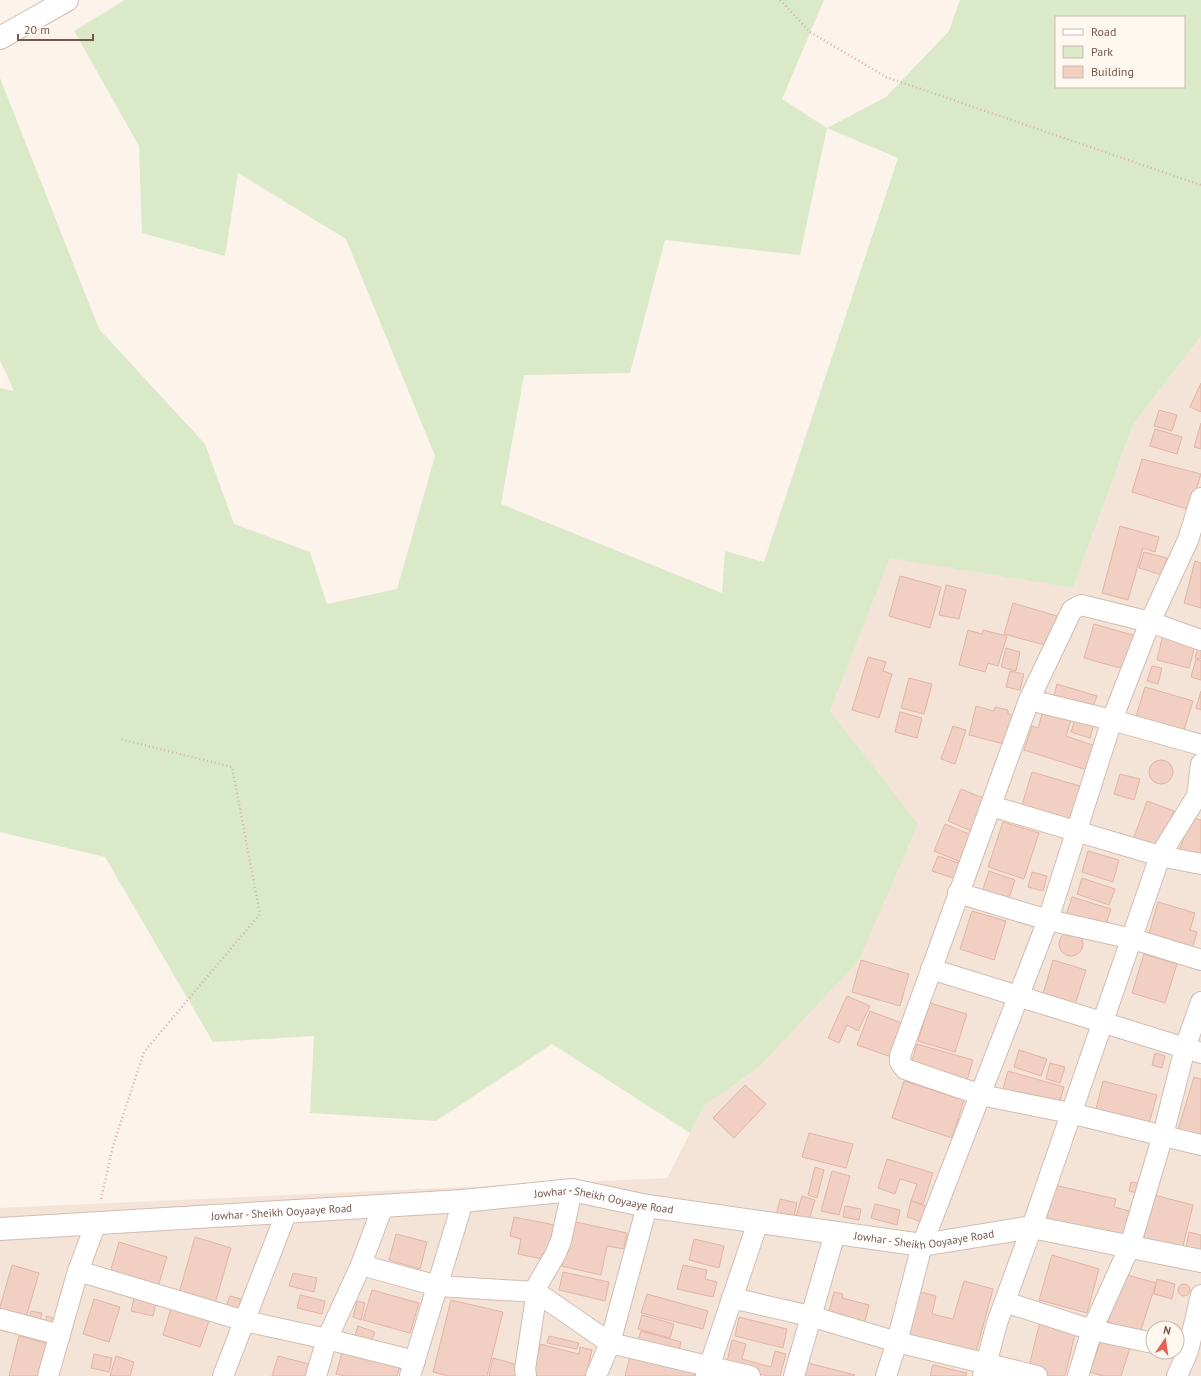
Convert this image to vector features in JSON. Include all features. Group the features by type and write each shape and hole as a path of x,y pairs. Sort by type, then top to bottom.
{"street":[{"path":"0,38 67,0"},
{"path":"886,1376 897,1342 922,1245 981,1095 1017,996 1048,920 1112,720 1150,622 1195,543 1201,498"},
{"path":"1201,640 1150,622 1081,605 1072,610 1029,700 900,1056 900,1062 905,1069 981,1095 1070,1113 1201,1145"},
{"path":"1029,700 1112,720 1201,745"},
{"path":"985,1370 1005,1302 1070,1113 1133,939 1160,856 1197,796 1201,764"},
{"path":"991,806 1077,830 1160,856 1201,864"},
{"path":"958,893 1048,920 1133,939 1201,960"},
{"path":"931,969 1103,1024 1193,1050"},
{"path":"1078,1376 1092,1330 1130,1246 1163,1135 1193,1050 1201,1002"},
{"path":"526,1376 525,1369 536,1292 538,1284 555,1255 561,1241 572,1190"},
{"name":"Jowhar - Sheikh Ooyaaye Road","path":"0,1228 463,1201 572,1190 647,1206 922,1245 1032,1227 1201,1261"},
{"path":"78,1271 245,1321 328,1339 412,1369 463,1201"},
{"path":"316,1376 328,1339 361,1265 383,1206"},
{"path":"596,1376 610,1343 647,1206"},
{"path":"223,1376 287,1211"},
{"path":"707,1371 758,1222"},
{"path":"48,1376 78,1271 96,1223"},
{"path":"794,1376 835,1233"},
{"path":"361,1265 438,1286 536,1292 610,1343 707,1371 750,1376"},
{"path":"1177,1376 1189,1351 1201,1295"},
{"path":"732,1298 810,1316 985,1370 1037,1376"},
{"path":"1005,1302 1092,1330 1145,1341"},
{"path":"0,1318 60,1335"}],"path":[{"path":"780,0 810,32 886,77 1201,185"},
{"path":"96,1223 113,1146 144,1052 260,914 232,767 120,739"}],"shaded area":[{"path":"1201,336 1201,1376 0,1376 0,1208 667,1178 704,1106 758,1068 917,824 830,711 890,557 1073,588 1133,425"}],"green space":[{"path":"125,0 824,0 782,99 827,128 886,97 949,31 960,0 1201,0 1201,336 1133,425 1073,588 890,558 830,711 918,824 859,960 758,1068 704,1106 690,1133 552,1044 436,1121 310,1113 314,1036 213,1042 105,857 0,832 0,388 14,391 0,360 0,78 99,329 205,444 234,524 310,552 327,604 397,589 435,456 346,239 238,173 225,256 142,233 139,146 74,31","holes":["827,128 898,158 764,562 725,551 722,593 501,504 524,375 630,373 665,240 800,255"]}],"building":[{"path":"1201,383 1201,412 1190,407"},
{"path":"1159,410 1177,415 1172,431 1154,426"},
{"path":"1201,423 1201,449 1194,447"},
{"path":"1155,429 1182,437 1177,454 1150,446"},
{"path":"1142,459 1201,474 1190,510 1132,492"},
{"path":"1120,526 1159,537 1155,552 1143,548 1128,600 1102,593"},
{"path":"1144,552 1167,558 1162,575 1139,568"},
{"path":"1195,561 1201,563 1201,608 1184,603"},
{"path":"900,576 941,587 930,628 889,616"},
{"path":"946,585 966,590 959,619 939,615"},
{"path":"1013,603 1057,616 1048,646 1004,634"},
{"path":"1094,624 1136,636 1127,670 1084,658"},
{"path":"968,630 982,634 983,630 1007,636 998,666 988,663 985,672 959,665"},
{"path":"1163,634 1196,642 1189,668 1157,660"},
{"path":"1199,645 1201,645 1201,659 1195,658"},
{"path":"1006,648 1020,652 1016,671 1001,667"},
{"path":"868,657 886,662 883,671 892,674 879,718 852,710"},
{"path":"1196,659 1201,661 1201,680 1191,677"},
{"path":"1152,666 1162,668 1158,684 1147,681"},
{"path":"1010,671 1024,674 1020,690 1006,687"},
{"path":"909,678 932,684 924,714 901,708"},
{"path":"1057,684 1097,696 1092,710 1053,699"},
{"path":"1145,687 1193,701 1183,733 1135,720"},
{"path":"1201,691 1201,710 1196,708"},
{"path":"976,706 994,711 995,707 1008,710 1008,714 1015,716 1008,745 969,735"},
{"path":"1043,711 1071,720 1066,736 1098,747 1090,771 1024,750 1032,726 1038,728"},
{"path":"900,712 922,718 917,738 895,732"},
{"path":"1075,719 1094,724 1090,738 1071,732"},
{"path":"953,726 966,730 955,764 941,759"},
{"path":"1161,760 1170,763 1173,772 1170,781 1161,784 1152,781 1149,772 1152,763"},
{"path":"1032,772 1083,787 1073,820 1022,805"},
{"path":"1120,774 1140,779 1134,800 1114,794"},
{"path":"961,789 990,801 976,833 948,821"},
{"path":"1147,801 1174,811 1160,849 1133,840"},
{"path":"1190,817 1201,820 1201,859 1179,852"},
{"path":"1003,822 1039,833 1024,879 988,867"},
{"path":"945,824 974,836 963,863 934,851"},
{"path":"1088,851 1119,860 1113,882 1082,872"},
{"path":"938,856 961,864 956,879 932,871"},
{"path":"989,871 1015,880 1008,901 982,892"},
{"path":"1032,872 1047,876 1043,891 1028,887"},
{"path":"1082,878 1115,889 1109,905 1077,894"},
{"path":"1072,897 1111,909 1105,928 1066,915"},
{"path":"1158,902 1195,913 1190,930 1197,932 1192,950 1148,937"},
{"path":"972,911 1006,921 994,960 960,949"},
{"path":"1071,932 1076,933 1082,939 1082,949 1076,955 1071,956 1066,955 1060,949 1059,944 1060,939 1066,933"},
{"path":"1144,954 1177,964 1165,1003 1132,993"},
{"path":"861,960 909,974 900,1006 852,992"},
{"path":"1053,960 1086,970 1073,1011 1041,1001"},
{"path":"847,996 870,1006 858,1031 847,1025 839,1043 828,1038"},
{"path":"930,1003 967,1014 955,1052 918,1041"},
{"path":"870,1011 902,1023 894,1058 857,1045"},
{"path":"917,1044 973,1060 966,1084 910,1067"},
{"path":"1019,1050 1047,1059 1041,1076 1014,1067"},
{"path":"1155,1053 1165,1056 1162,1068 1152,1065"},
{"path":"1050,1063 1065,1067 1060,1083 1046,1079"},
{"path":"1008,1071 1064,1087 1058,1108 1002,1092"},
{"path":"1194,1077 1201,1079 1201,1140 1177,1133"},
{"path":"904,1081 964,1100 952,1138 892,1118"},
{"path":"1103,1081 1157,1095 1148,1127 1095,1113"},
{"path":"745,1085 766,1104 734,1138 713,1118"},
{"path":"809,1133 853,1144 846,1168 802,1157"},
{"path":"887,1159 933,1173 923,1204 911,1201 917,1184 900,1179 895,1194 878,1188"},
{"path":"815,1167 824,1170 817,1198 808,1195"},
{"path":"832,1171 850,1176 839,1215 821,1211"},
{"path":"1131,1182 1143,1184 1140,1194 1129,1191"},
{"path":"1054,1185 1116,1199 1114,1207 1133,1212 1126,1242 1045,1224"},
{"path":"1154,1195 1193,1205 1182,1250 1143,1241"},
{"path":"802,1196 815,1200 809,1220 796,1216"},
{"path":"780,1199 797,1203 793,1220 776,1216"},
{"path":"911,1201 926,1206 922,1222 907,1217"},
{"path":"875,1204 900,1210 897,1225 871,1218"},
{"path":"845,1206 861,1209 859,1220 843,1217"},
{"path":"514,1217 555,1225 547,1260 518,1254 521,1239 510,1236"},
{"path":"571,1221 627,1233 624,1249 607,1246 601,1275 561,1266"},
{"path":"1189,1232 1201,1235 1201,1250 1186,1247"},
{"path":"396,1234 427,1242 420,1269 389,1260"},
{"path":"195,1237 231,1248 214,1307 178,1297"},
{"path":"694,1239 724,1246 719,1268 689,1260"},
{"path":"119,1242 167,1257 157,1290 109,1276"},
{"path":"1052,1255 1099,1269 1087,1313 1039,1300"},
{"path":"12,1265 39,1273 25,1321 0,1314 0,1307"},
{"path":"683,1265 707,1270 705,1279 717,1282 713,1297 677,1289"},
{"path":"563,1272 609,1282 605,1301 559,1290"},
{"path":"293,1273 317,1278 314,1292 289,1286"},
{"path":"1124,1274 1156,1283 1140,1333 1108,1322"},
{"path":"1157,1279 1175,1284 1172,1299 1154,1294"},
{"path":"964,1281 993,1289 975,1356 905,1338 917,1291 936,1296 932,1314 953,1319"},
{"path":"1182,1284 1186,1284 1190,1290 1186,1296 1182,1296 1178,1292 1178,1288"},
{"path":"372,1290 419,1303 410,1333 363,1320"},
{"path":"834,1292 843,1294 842,1298 869,1305 863,1329 827,1319"},
{"path":"647,1294 708,1311 703,1329 641,1313"},
{"path":"300,1295 325,1301 322,1314 297,1308"},
{"path":"230,1296 241,1299 237,1313 225,1309"},
{"path":"134,1298 156,1303 153,1316 131,1311"},
{"path":"94,1299 120,1307 109,1342 83,1334"},
{"path":"451,1300 503,1312 487,1376 448,1376 433,1372"},
{"path":"357,1301 365,1303 361,1320 353,1317"},
{"path":"172,1305 210,1318 200,1347 163,1335"},
{"path":"31,1311 42,1313 39,1325 28,1322"},
{"path":"642,1315 674,1324 670,1338 638,1329"},
{"path":"47,1316 58,1320 55,1331 43,1328"},
{"path":"739,1317 787,1329 783,1348 735,1336"},
{"path":"1040,1321 1076,1330 1065,1376 1049,1376 1028,1371"},
{"path":"358,1326 375,1332 370,1344 354,1339"},
{"path":"641,1331 681,1342 678,1355 637,1344"},
{"path":"19,1336 47,1343 38,1376 9,1376"},
{"path":"549,1336 579,1343 577,1349 547,1343"},
{"path":"732,1340 746,1344 742,1359 771,1367 775,1351 786,1354 780,1376 768,1376 726,1366"},
{"path":"1101,1340 1130,1348 1121,1376 1103,1376 1090,1372"},
{"path":"540,1344 579,1354 580,1347 592,1350 586,1376 532,1376"},
{"path":"343,1349 400,1366 397,1376 345,1376 336,1374"},
{"path":"94,1354 112,1358 109,1372 91,1368"},
{"path":"116,1356 134,1362 130,1376 110,1376"},
{"path":"278,1356 313,1365 310,1376 272,1376"},
{"path":"630,1356 695,1373 694,1376 625,1376"},
{"path":"493,1358 518,1365 515,1376 489,1376"},
{"path":"808,1363 855,1375 804,1376"},
{"path":"933,1365 967,1373 966,1376 930,1376"}]}
